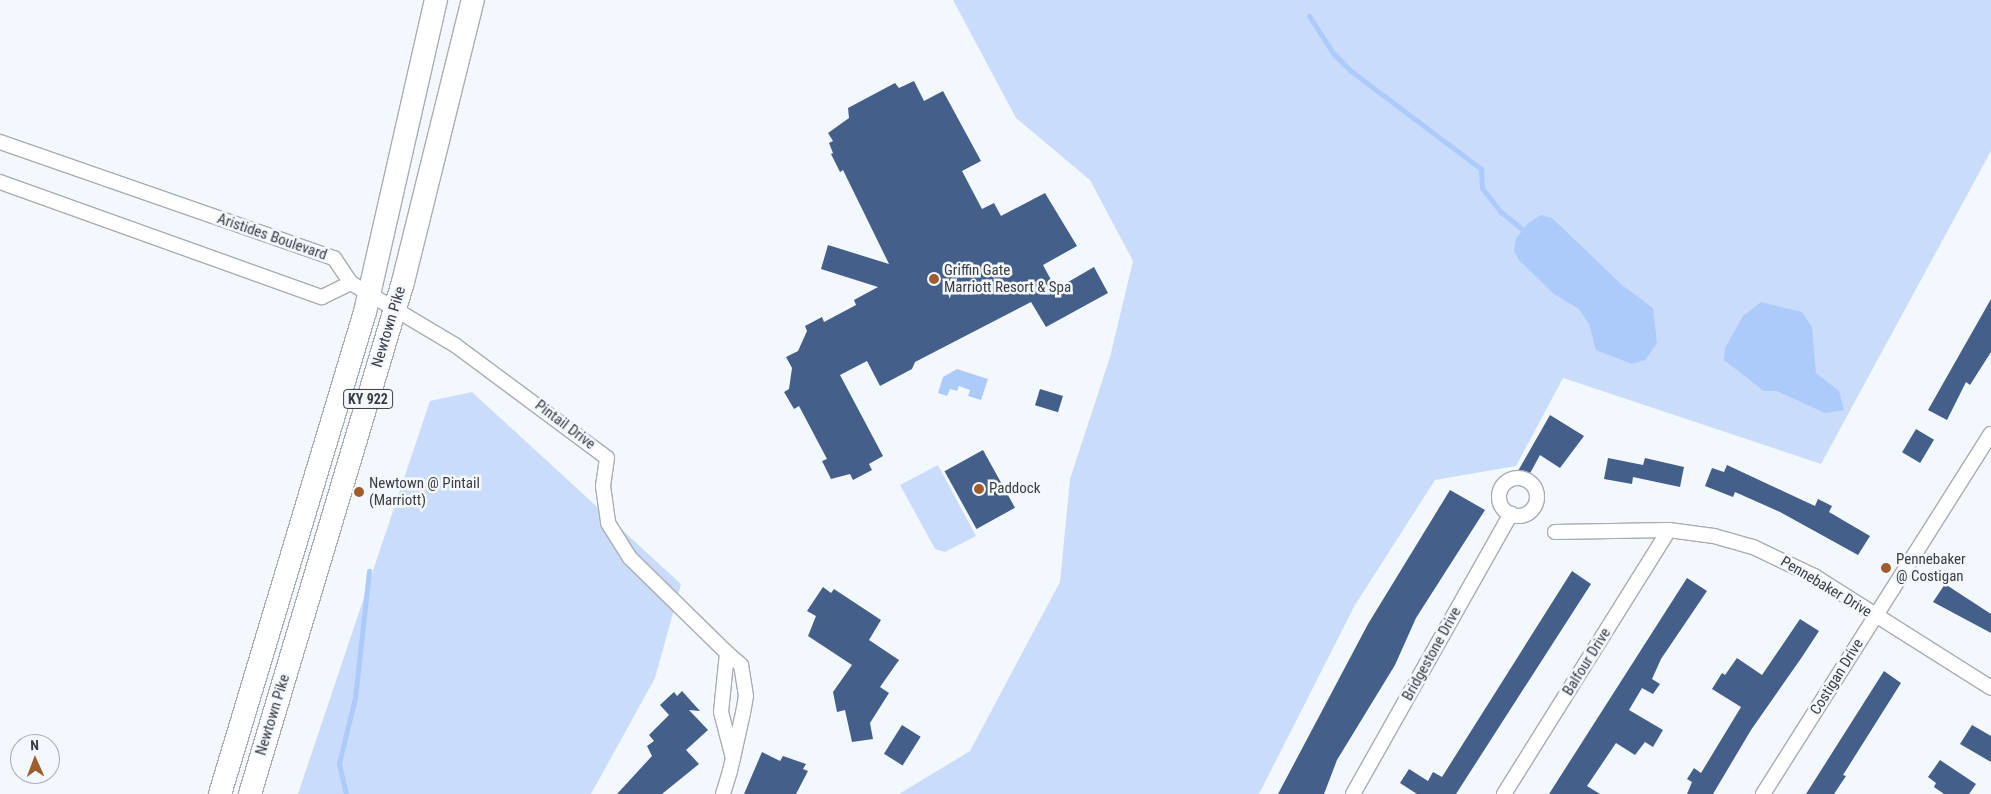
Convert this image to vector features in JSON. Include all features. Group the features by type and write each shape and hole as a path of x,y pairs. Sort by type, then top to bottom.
{"highway":[{"name":"Newtown Pike","path":"220,794 360,288 436,0"},
{"name":"Newtown Pike","path":"250,794 395,307 473,0"}],"street":[{"name":"Aristides Boulevard","path":"0,142 334,258 360,288"},
{"path":"0,182 322,297 360,288 395,307"},
{"name":"Pintail Drive","path":"395,307 455,345 607,458 603,486 608,523 630,558 741,665 745,677 746,696 733,758 723,794"},
{"name":"Costigan Drive","path":"1763,794 1991,434"},
{"name":"Bridgestone Drive","path":"1353,794 1511,514"},
{"name":"Pennebaker Drive","path":"1554,532 1669,530 1714,536 1785,560 1991,688"},
{"name":"Balfour Drive","path":"1504,794 1669,530"},
{"path":"727,653 721,712 733,758"}],"shaded area":[{"path":"953,0 1991,0 1991,151 1821,464 1563,378 1516,466 1435,480 1355,605 1259,794 899,794 970,751 1060,582 1070,479 1110,357 1133,261 1090,180 1016,118"},
{"path":"1541,215 1552,218 1622,285 1653,308 1657,343 1645,360 1632,364 1596,350 1589,324 1579,309 1554,294 1519,260 1514,251 1516,239 1527,224"},
{"path":"1761,302 1802,312 1812,327 1816,373 1839,391 1844,410 1825,413 1777,391 1764,391 1724,360 1725,348 1743,316"},
{"path":"957,369 988,379 981,400 968,396 970,390 959,386 957,391 950,389 947,396 938,393 943,377"},
{"path":"472,392 681,584 655,678 591,794 298,794 430,401"},
{"path":"938,465 976,536 945,552 935,549 900,485"}],"building":[{"name":"Griffin Gate Marriott Resort & Spa","path":"914,81 924,101 943,91 981,161 962,171 982,209 994,203 1001,216 1045,193 1077,246 1043,265 1056,289 1094,267 1108,293 1046,327 1031,302 915,362 912,369 880,386 867,361 840,375 883,456 869,464 872,470 853,480 850,474 831,479 822,461 827,459 799,406 794,409 784,392 789,389 792,368 786,357 798,351 807,331 805,326 822,317 824,322 856,305 854,300 878,287 821,269 828,245 889,264 843,170 840,172 831,154 833,153 829,143 833,141 828,133 849,118 848,108 895,83 899,88"},
{"path":"1991,299 1991,352 1970,385 1966,382 1947,420 1928,410"},
{"path":"1040,389 1063,396 1058,412 1035,405"},
{"path":"1550,415 1584,436 1560,468 1540,455 1528,477 1518,471"},
{"path":"1916,429 1934,440 1920,463 1902,452"},
{"name":"Paddock","path":"983,450 1015,508 977,529 945,471"},
{"path":"1608,458 1643,465 1645,458 1684,467 1680,487 1633,477 1632,484 1604,479"},
{"path":"1727,465 1815,506 1818,499 1832,506 1829,512 1870,536 1858,555 1780,512 1735,492 1733,497 1705,486 1712,468 1724,472"},
{"path":"1450,490 1485,510 1416,618 1395,665 1337,760 1324,794 1278,794 1368,624"},
{"path":"1572,571 1591,584 1456,794 1417,794 1400,783 1409,769 1428,781 1433,772 1442,777"},
{"path":"1687,578 1707,591 1661,659 1652,679 1660,684 1653,694 1642,688 1629,710 1663,730 1653,747 1645,742 1635,755 1616,743 1587,786 1600,794 1549,794"},
{"path":"1945,584 1991,614 1991,633 1933,602"},
{"path":"823,587 831,593 834,589 881,620 869,640 899,660 880,687 889,693 870,723 873,739 852,742 845,710 837,712 833,692 852,665 808,636 816,616 807,611"},
{"path":"1800,619 1819,631 1751,730 1713,794 1687,794 1692,782 1687,779 1694,768 1701,773 1741,707 1712,689 1722,673 1725,675 1737,658 1762,675"},
{"path":"1884,671 1901,683 1843,775 1846,776 1834,794 1806,794"},
{"path":"682,691 700,711 689,710 708,730 686,750 699,764 662,794 617,794 652,756 647,746 654,741 649,735 669,715 660,705 674,692 677,696"},
{"path":"902,725 921,737 903,765 884,754"},
{"path":"1972,725 1991,736 1991,762 1960,744"},
{"path":"762,752 780,761 783,756 806,764 803,769 808,771 796,794 744,794"},
{"path":"1940,760 1976,784 1969,794 1944,794 1934,787 1936,783 1928,777"}],"waterway":[{"path":"1309,16 1333,53 1351,71 1481,169 1482,188 1501,212 1521,228"},
{"path":"346,794 339,763 355,698 369,571"}],"place":[{"name":"Griffin Gate Marriott Resort & Spa","path":"934,279"},
{"name":"Paddock","path":"979,489"},
{"name":"Newtown @ Pintail (Marriott)","path":"359,492"},
{"name":"Pennebaker @ Costigan","path":"1886,568"}]}
